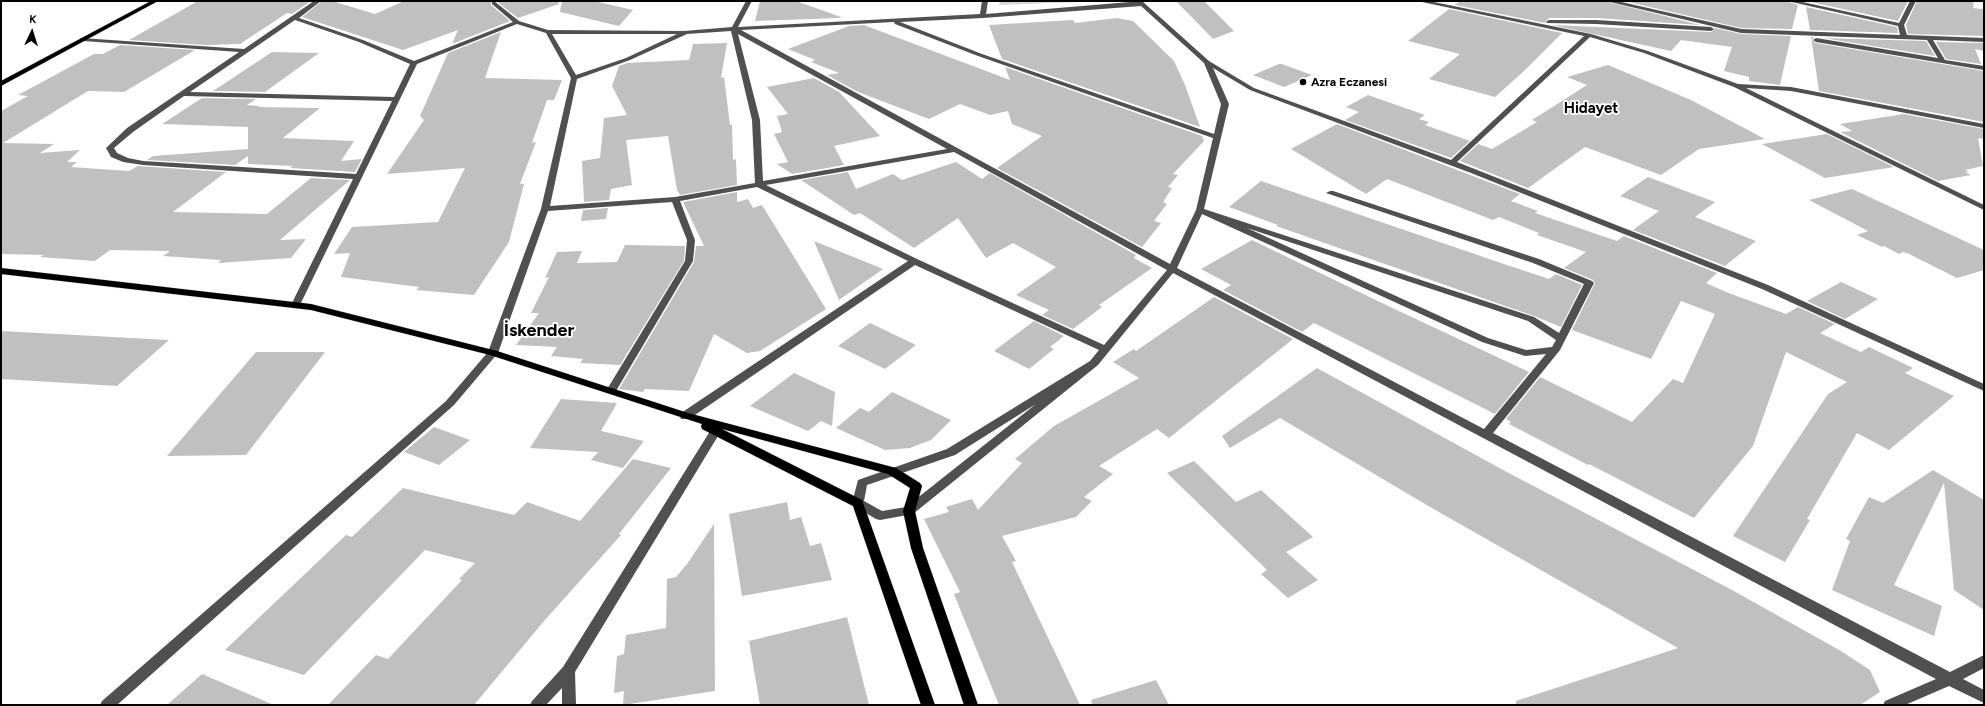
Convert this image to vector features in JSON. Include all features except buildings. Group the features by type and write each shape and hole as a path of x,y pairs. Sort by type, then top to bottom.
{"main road":[{"path":"1,84 155,1"},
{"path":"1,272 311,307 493,353 685,416 892,471 916,486 909,511 917,548 971,705"},
{"path":"685,416 858,503 928,705"}],"street":[{"path":"318,1 130,130 110,148 114,155 126,160 143,163 359,177"},
{"path":"750,1 734,29 756,120 759,185"},
{"path":"983,16 985,1"},
{"path":"1420,1 1588,35 1646,52 1736,86 1984,208"},
{"path":"1609,1 1741,31"},
{"path":"1790,1 1901,25"},
{"path":"1904,36 1901,25 1913,1"},
{"path":"493,2 517,22 548,32 686,32 893,22 1140,3 1207,62 1252,89 1452,163 1765,287 1984,388"},
{"path":"294,18 361,41 414,62"},
{"path":"296,305 414,62 517,22"},
{"path":"893,22 980,55 1216,137"},
{"path":"1526,22 1596,22 1781,33 1904,36 1984,40"},
{"path":"734,29 1172,269 1984,697"},
{"path":"107,705 450,403 493,353 545,209 574,78 548,32"},
{"path":"574,78 628,59 686,32"},
{"path":"1781,33 1984,68"},
{"path":"1452,163 1588,35"},
{"path":"1929,38 1944,62"},
{"path":"83,39 246,51"},
{"path":"1094,363 951,452 892,471 862,483 858,503 880,516 909,511 1094,363 1104,349 1172,269 1200,210 1216,137 1226,104 1207,62"},
{"path":"1736,86 1791,89 1984,126"},
{"path":"183,94 396,99"},
{"path":"545,209 675,199 955,150"},
{"path":"759,185 914,261 1104,349"},
{"path":"1330,193 1536,261 1589,283 1555,350 1485,435"},
{"path":"611,391 689,261 691,240 675,199"},
{"path":"1200,210 1531,319 1561,339"},
{"path":"1200,210 1485,340 1525,353 1555,350"},
{"path":"685,416 914,261"},
{"path":"537,705 568,671 716,431"},
{"path":"1890,705 1950,679 1984,661"},
{"path":"568,671 569,705"}],"shaded area":[{"path":"1000,1 1107,1 999,5"}],"place":[{"name":"Azra Eczanesi","path":"1303,82"}],"district":[{"name":"Hidayet","path":"1591,109"},
{"name":"İskender","path":"539,331"}]}
